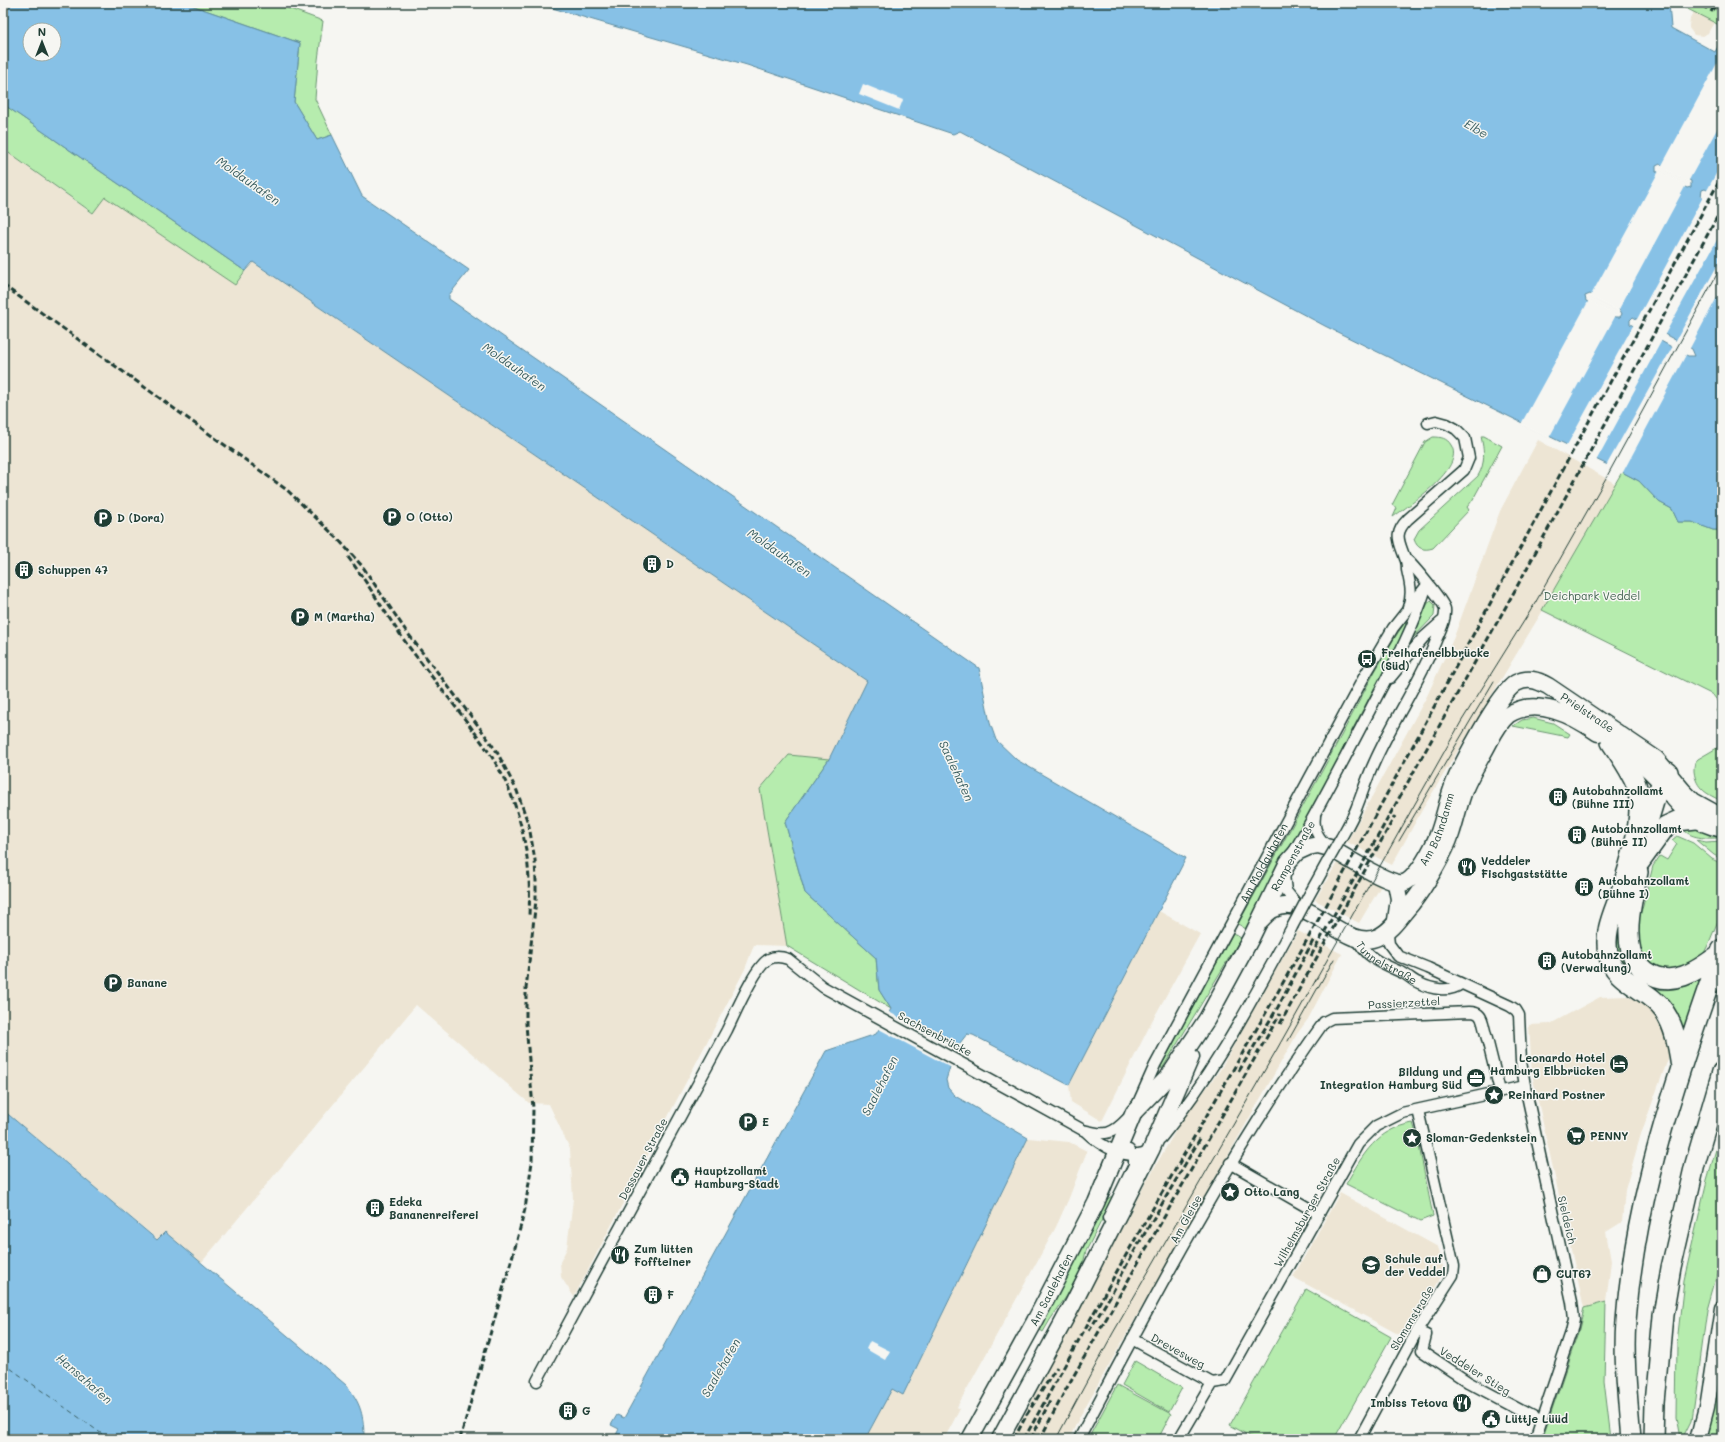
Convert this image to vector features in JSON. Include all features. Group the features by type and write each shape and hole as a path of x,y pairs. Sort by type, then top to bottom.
{"highway":[{"path":"1611,742 1633,778 1638,792 1639,806 1632,853 1625,879 1608,928 1608,954 1617,972 1654,1000 1664,1010 1674,1030 1681,1067"},
{"path":"1639,806 1644,796 1668,779"},
{"path":"1668,779 1650,812 1631,907 1629,930 1631,951 1638,965 1656,977 1678,978 1698,970 1721,951"},
{"path":"1640,862 1666,826 1675,822 1696,819"},
{"path":"1631,1439 1626,1380 1626,1322 1632,1265 1648,1184 1665,1118 1721,951"},
{"path":"1654,1439 1655,1403 1663,1315 1671,1268 1695,1164 1722,1072"},
{"path":"1659,1371 1666,1439"}],"main road":[{"name":"Prielstraße","path":"1502,696 1511,687 1522,681 1528,679 1539,681 1656,759 1668,779"},
{"name":"Am Bahndamm","path":"1396,883 1407,882 1414,877 1437,839 1455,780 1502,696"},
{"name":"Prielstraße","path":"1508,716 1525,708 1547,709 1579,721 1668,779"},
{"name":"Am Bahndamm","path":"1357,938 1374,939 1392,926 1416,898 1447,842 1467,784 1496,730 1508,716"},
{"path":"1668,779 1693,801 1722,817"},
{"path":"1668,779 1681,808 1696,819 1712,827 1722,829"},
{"path":"1288,862 1297,852 1308,847 1318,845 1333,848 1396,883 1399,895 1399,905 1392,926"},
{"name":"Rampenstraße","path":"1151,1150 1207,1019 1258,923 1288,862"},
{"path":"1258,923 1264,916 1273,910 1304,902"},
{"name":"Tunnelstraße","path":"1304,902 1357,938"},
{"name":"Rampenstraße","path":"1134,1112 1169,1076 1207,1019"},
{"name":"Am Moldauhafen","path":"1124,1150 1134,1112"},
{"name":"Am Saalehafen","path":"970,1439 1035,1321 1124,1150"},
{"name":"Am Saalehafen","path":"1000,1439 1073,1304 1151,1150"}],"street":[{"path":"1406,610 1410,603 1411,584 1406,559 1399,543 1399,533 1401,528 1408,519 1464,470 1469,458 1465,438 1456,429 1447,424 1436,422 1428,423"},
{"path":"1100,1133 1124,1150 1142,1154 1151,1150 1176,1119 1206,1077 1235,1031 1292,928 1333,848 1356,810 1374,763 1428,659 1445,618 1445,606 1406,559"},
{"name":"Am Moldauhafen","path":"1134,1112 1155,1065 1364,677 1393,628 1427,585"},
{"name":"Rampenstraße","path":"1288,862 1316,814 1379,693 1419,611 1427,585"},
{"name":"Rampenstraße","path":"1379,693 1416,647 1445,618"},
{"path":"1316,814 1316,830 1321,839 1333,848"},
{"name":"Tunnelstraße","path":"1288,862 1284,879 1286,891 1304,902"},
{"name":"Tunnelstraße","path":"1392,926 1388,935 1389,944 1398,956 1428,968 1510,1006"},
{"name":"Tunnelstraße","path":"1357,938 1361,947 1366,953 1392,969 1405,974 1418,983 1435,989 1456,987 1461,984"},
{"name":"Sachsenbrücke","path":"778,957 788,959 823,987 973,1068 1083,1130 1107,1148 1124,1150"},
{"name":"Dessauer Straße","path":"537,1381 727,1030 758,969 769,959 778,957"},
{"name":"Sieldeich","path":"1510,1006 1516,1010 1519,1018 1521,1061 1525,1086 1566,1270 1574,1314 1571,1332 1535,1439"},
{"name":"Passierzettel","path":"1327,1019 1469,1012 1478,1013 1481,1016 1500,1091"},
{"name":"Am Gleise","path":"1078,1439 1230,1163 1318,1030 1327,1019"},
{"name":"Wilhelmsburger Straße","path":"1212,1383 1225,1380 1358,1144 1376,1126 1402,1113 1525,1086"},
{"name":"Slomanstraße","path":"1359,1439 1417,1331 1453,1275 1454,1266 1418,1110"},
{"name":"Sachsenbrücke","path":"1083,1130 1110,1133 1116,1130 1134,1112"},
{"name":"Am Saalehafen","path":"1073,1304 1073,1298 1091,1252 1134,1165 1124,1150"},
{"path":"1230,1163 1319,1214"},
{"path":"1699,1439 1707,1408 1722,1308"},
{"name":"Veddeler Stieg","path":"1417,1331 1426,1335 1422,1351 1468,1382 1541,1421"},
{"name":"Drevesweg","path":"1132,1339 1212,1383"},
{"path":"1179,1439 1212,1383"}],"shaded area":[{"path":"1698,3 1722,3 1722,13 1720,12 1708,33 1703,36 1694,35 1689,28 1690,19"},
{"path":"3,149 92,213 105,197 235,285 253,262 867,681 829,759 789,755 760,789 787,946 754,945 745,969 574,1297 561,1277 560,1262 567,1248 573,1199 570,1149 549,1104 529,1103 416,1005 201,1263 165,1232 158,1240 3,1110"},
{"path":"1538,440 1616,484 1548,602 1422,810 1392,865 1347,842 1427,696 1454,637 1500,511"},
{"path":"1337,863 1381,886 1359,923 1315,900"},
{"path":"1159,911 1200,934 1152,1021 1102,1121 1071,1102 1069,1085"},
{"path":"1298,931 1342,954 1308,1019 1297,1034 1080,1416 1069,1439 1012,1439 1145,1184 1179,1125 1220,1070"},
{"path":"1628,996 1646,1005 1662,1023 1669,1049 1668,1059 1641,1134 1625,1190 1622,1222 1606,1232 1611,1261 1606,1302 1584,1308 1532,1074 1529,1025 1550,1024 1600,997"},
{"path":"1028,1138 1069,1142 1087,1151 1056,1227 957,1407 960,1409 944,1439 865,1439 892,1389 904,1394"},
{"name":"Schule auf der Veddel","path":"1340,1193 1438,1247 1442,1262 1442,1275 1407,1339 1293,1277"}],"green space":[{"path":"185,3 274,3 323,21 315,99 332,135 317,140 294,102 300,43"},
{"path":"1676,3 1704,3 1722,13 1721,26"},
{"path":"3,104 245,271 235,285 105,197 93,213 3,149"},
{"path":"1481,436 1484,436 1502,446 1472,501 1467,507 1469,510 1433,548 1424,549 1419,547 1414,539 1419,530 1478,476 1481,471 1484,456"},
{"path":"1433,437 1444,438 1451,445 1453,454 1451,464 1434,485 1393,517 1397,508 1392,505 1425,442"},
{"name":"Deichpark Veddel","path":"1622,472 1639,481 1659,502 1672,509 1678,522 1692,522 1713,530 1722,530 1722,717 1716,711 1720,704 1713,695 1542,610"},
{"path":"1431,601 1435,605 1434,616 1411,640 1428,603"},
{"path":"1414,610 1415,611 1349,736 1316,805 1246,929 1238,924 1375,672 1393,640"},
{"path":"1533,718 1553,723 1570,734 1568,737 1513,726 1522,720"},
{"path":"1722,745 1722,801 1707,793 1700,787 1695,777 1694,765 1698,759"},
{"path":"789,755 829,759 785,822 805,893 876,958 879,990 891,1009 787,946 760,789"},
{"path":"1683,829 1696,829 1722,836 1722,838 1696,837 1687,833"},
{"path":"1677,836 1693,843 1712,859 1722,864 1722,911 1703,955 1687,969 1659,971 1637,952 1638,920 1653,866 1660,856 1667,860 1677,844 1672,840"},
{"path":"1696,840 1706,842 1722,841 1722,859 1714,855"},
{"path":"1621,910 1625,911 1624,933 1626,956 1631,970 1637,979 1645,985 1664,990 1683,986 1700,975 1703,976 1682,1036 1680,1036 1675,1019 1662,1000 1633,978 1621,963 1616,946 1616,928"},
{"path":"1233,933 1241,938 1162,1069 1161,1066"},
{"path":"1413,1123 1433,1216 1420,1221 1346,1184 1372,1144 1390,1131 1400,1126"},
{"path":"1722,1129 1722,1256 1707,1310 1692,1421 1683,1439 1680,1439 1676,1418 1677,1343 1684,1280 1707,1180"},
{"path":"1115,1194 1086,1251 1082,1268 1066,1297 1043,1332 1037,1328 1106,1200"},
{"path":"1306,1289 1391,1337 1334,1439 1255,1439 1230,1425"},
{"path":"1606,1302 1604,1381 1611,1439 1542,1439 1577,1336 1584,1308"},
{"path":"1722,1349 1722,1439 1707,1439 1710,1428"},
{"path":"1135,1361 1182,1388 1169,1412 1122,1385"},
{"path":"1117,1385 1171,1414 1158,1439 1088,1439"}],"water":[{"path":"3,3 185,3 300,43 294,102 317,140 332,135 362,196 469,270 449,295 449,299 979,668 990,723 996,740 1017,760 1186,858 1069,1085 973,1035 967,1034 956,1048 946,1080 948,1088 955,1096 1028,1138 903,1395 892,1389 865,1439 614,1439 619,1429 611,1425 617,1415 624,1418 826,1051 876,1034 891,1009 879,990 876,958 805,893 785,822 829,759 867,681 253,262 245,271 3,104"},
{"name":"Elbe","path":"535,3 1669,3 1671,28 1715,52 1721,41 1722,42 1722,198 1705,189 1702,190 1701,196 1722,207 1722,530 1713,530 1692,522 1678,522 1672,509 1659,502 1639,481 1325,326 960,131 953,134 747,65","holes":["1660,164 1691,181 1691,187 1687,188 1656,171 1656,166","1590,294 1620,310 1622,314 1620,317 1616,317 1586,301 1585,296","1633,317 1692,349 1695,356 1688,356 1630,324 1630,320"]},
{"name":"Hansahafen","path":"3,1110 157,1240 165,1232 346,1385 361,1410 364,1439 3,1439"}],"pier":[{"path":"1722,54 1722,120 1688,182 1661,167"},
{"path":"863,84 903,100 899,110 859,94"},
{"path":"1722,163 1722,200 1706,192"},
{"path":"1659,171 1686,185 1618,311 1590,297"},
{"path":"1704,195 1722,205 1722,231 1664,336 1636,321"},
{"path":"1722,257 1722,288 1689,350 1675,342"},
{"path":"1589,300 1616,315 1549,438 1521,424"},
{"path":"1634,324 1662,340 1596,461 1566,447"},
{"path":"1673,346 1687,353 1622,474 1606,466"},
{"path":"887,1011 958,1049 952,1068 877,1028"},
{"path":"870,1341 890,1351 885,1360 866,1349"}],"ferry route":[{"path":"3,1363 109,1439"}],"tram line":[{"path":"1056,1439 1113,1333 1277,1049 1461,722 1534,605 1606,478 1722,265"},
{"path":"1399,841 1494,681"},
{"path":"1288,1041 1334,959"}],"railway":[{"path":"1705,9 1708,3"},
{"path":"1711,12 1716,3"},
{"path":"1024,1439 1122,1262 1326,906 1722,176"},
{"path":"1311,956 1514,592 1722,208"},
{"path":"3,285 287,490 337,538 363,567 406,631 480,728 497,752 517,791 529,826 535,860 536,881 536,900 526,989 526,1024 533,1108 532,1162 525,1209 516,1244 460,1439"},
{"path":"348,557 409,647 471,727 501,772 510,791 522,831 529,873 529,915"},
{"path":"1280,1024 1395,816"},
{"path":"1239,1071 1278,1007 1314,939"},
{"path":"1040,1439 1065,1391 1280,1014"},
{"path":"1089,1331 1201,1137"},
{"path":"1014,1439 1027,1414 1057,1367"},
{"path":"1031,1439 1050,1401"}],"place":[{"name":"O (Otto)","path":"392,517"},
{"name":"D (Dora)","path":"103,518"},
{"name":"D","path":"652,564"},
{"name":"Schuppen 47","path":"24,570"},
{"name":"M (Martha)","path":"300,617"},
{"name":"Freihafenelbbrücke (Süd)","path":"1367,659"},
{"name":"Autobahnzollamt (Bühne III)","path":"1558,797"},
{"name":"Autobahnzollamt (Bühne II)","path":"1577,835"},
{"name":"Veddeler Fischgaststätte","path":"1467,867"},
{"name":"Autobahnzollamt (Bühne I)","path":"1584,887"},
{"name":"Autobahnzollamt (Verwaltung)","path":"1547,961"},
{"name":"Banane","path":"113,983"},
{"name":"Leonardo Hotel Hamburg Elbbrücken","path":"1619,1064"},
{"name":"Bildung und Integration Hamburg Süd","path":"1476,1078"},
{"name":"Reinhard Postner","path":"1494,1095"},
{"name":"E","path":"748,1122"},
{"name":"PENNY","path":"1576,1136"},
{"name":"Sloman-Gedenkstein","path":"1412,1138"},
{"name":"Hauptzollamt Hamburg-Stadt","path":"680,1177"},
{"name":"Otto Lang","path":"1230,1192"},
{"name":"Edeka Bananenreiferei","path":"375,1208"},
{"name":"Zum lütten Foffteiner","path":"620,1255"},
{"name":"Schule auf der Veddel","path":"1371,1265"},
{"name":"CUT67","path":"1542,1274"},
{"name":"F","path":"653,1295"},
{"name":"Imbiss Tetova","path":"1462,1403"},
{"name":"G","path":"568,1411"},
{"name":"Lüttje Lüüd","path":"1491,1419"}],"water label":[{"name":"Moldauhafen","path":"248,181"},
{"name":"Moldauhafen","path":"514,367"},
{"name":"Moldauhafen","path":"779,553"},
{"name":"Saalehafen","path":"956,771"},
{"name":"Saalehafen","path":"880,1086"},
{"name":"Saalehafen","path":"721,1368"}]}
